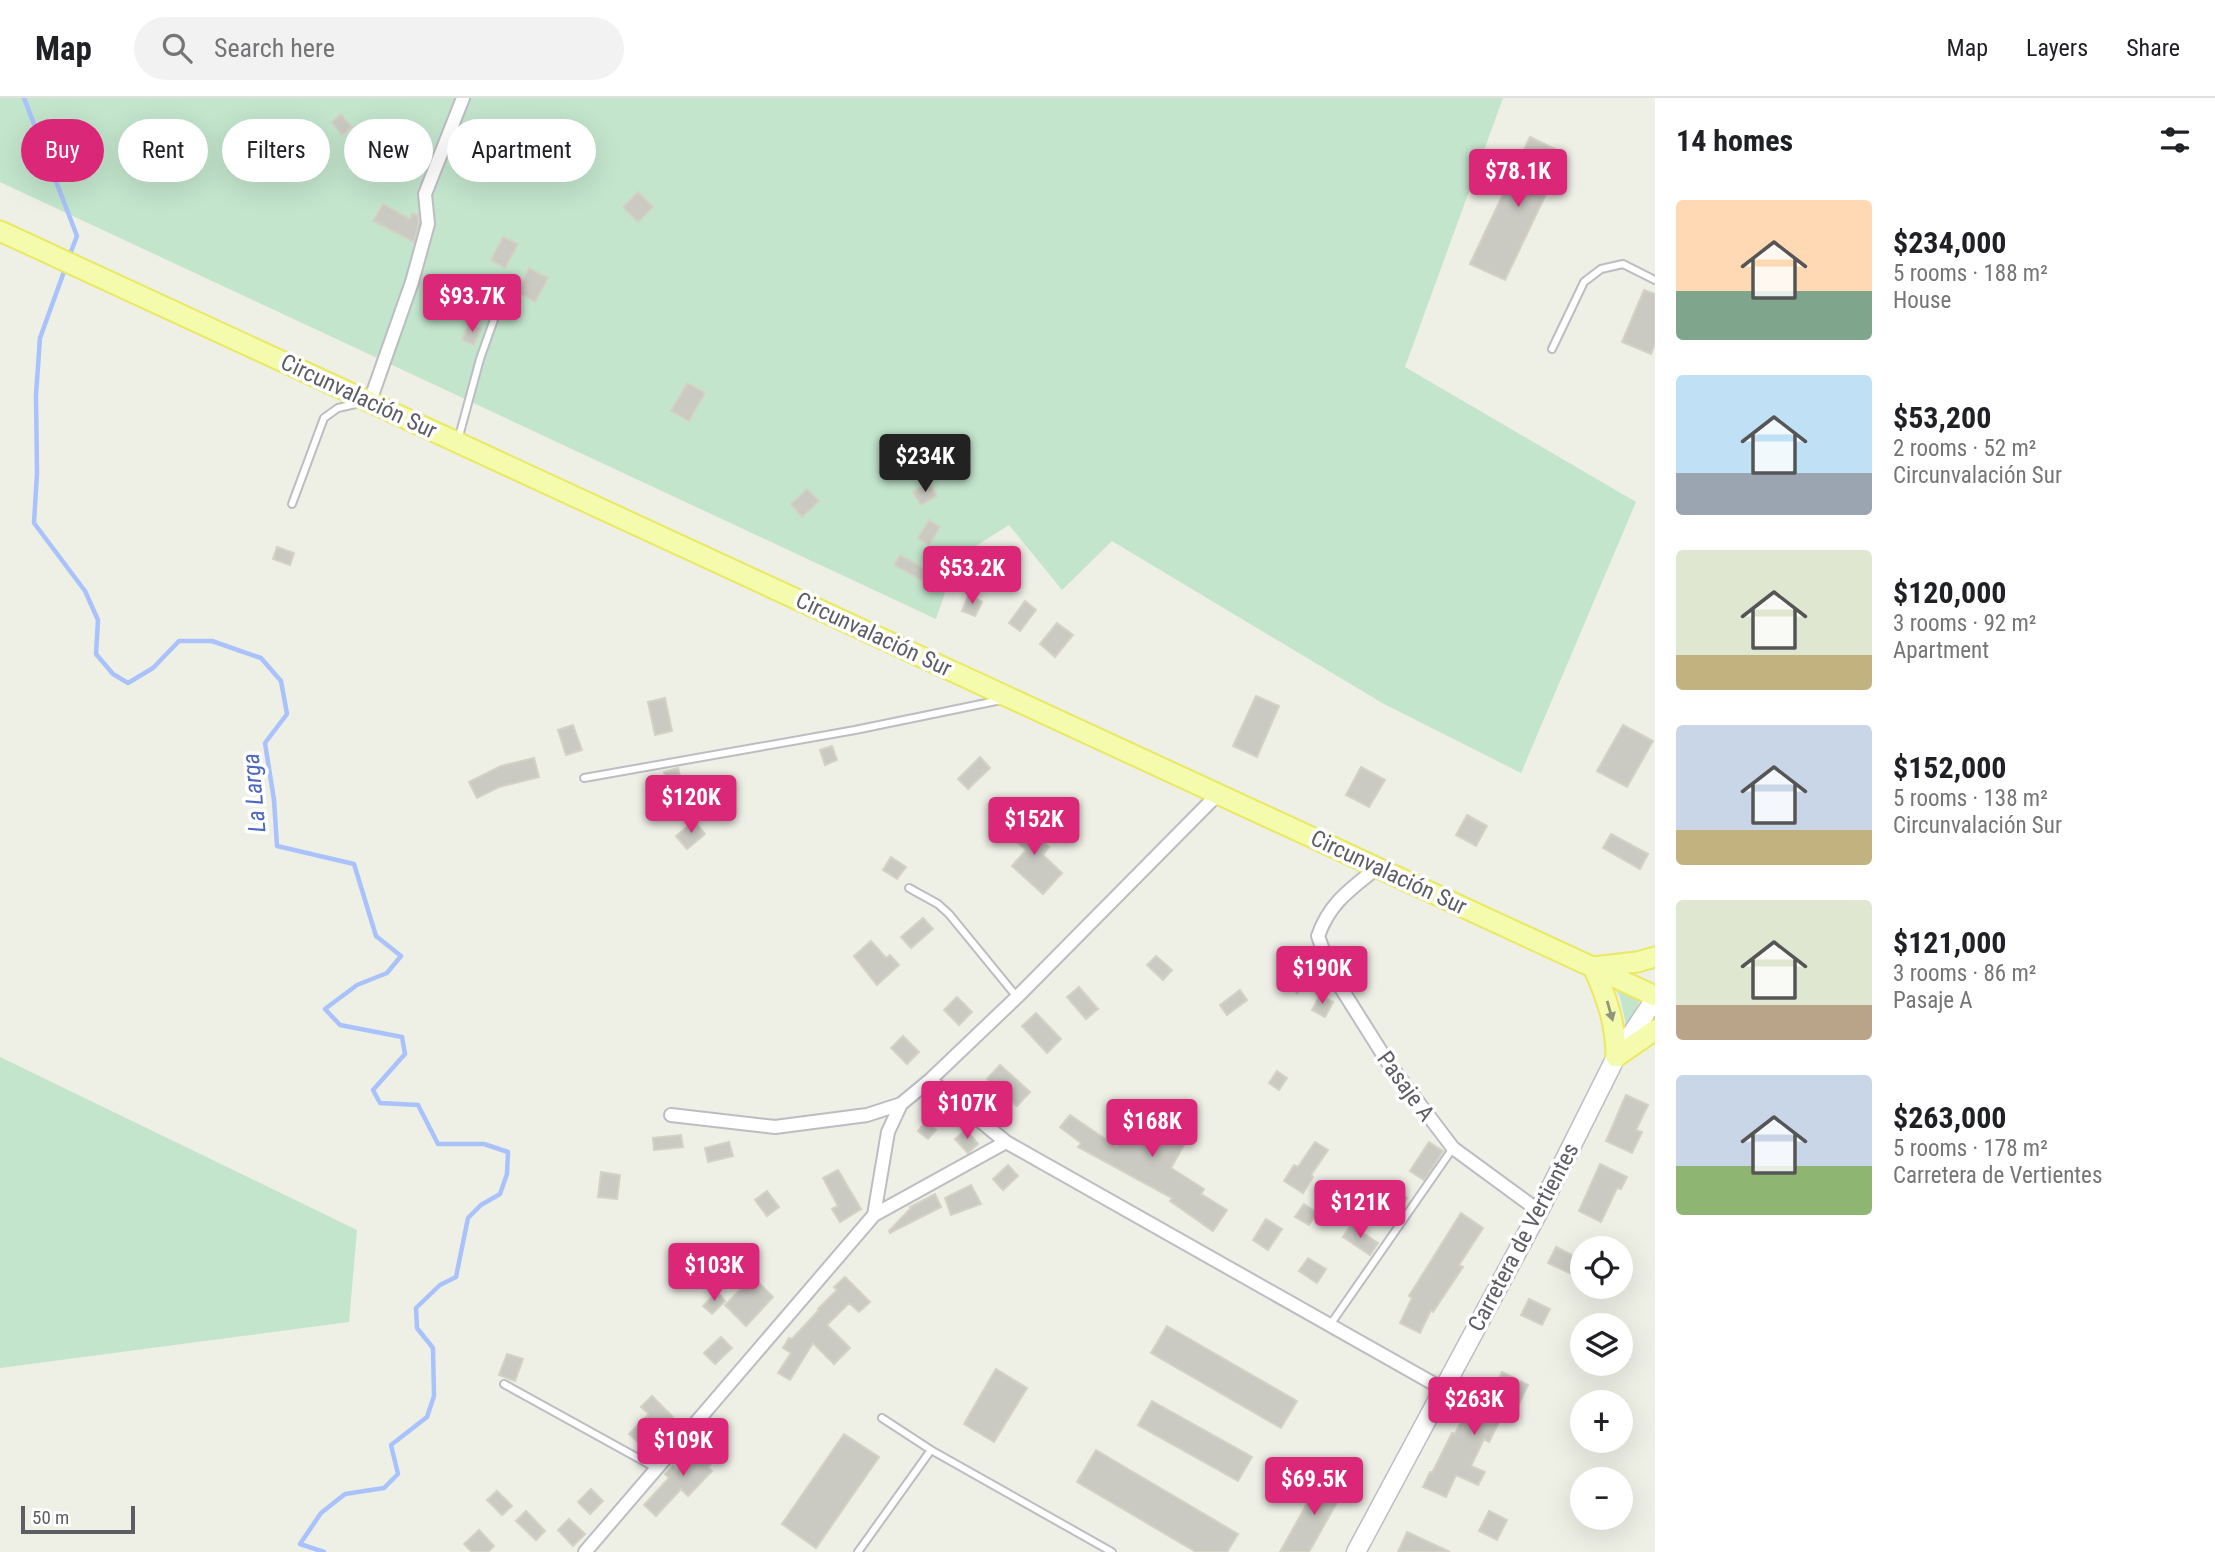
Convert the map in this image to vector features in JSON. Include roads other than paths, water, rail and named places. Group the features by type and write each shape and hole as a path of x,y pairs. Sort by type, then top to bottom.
{"main road":[{"name":"Circunvalación Sur","path":"0,231 1012,697 1655,998"},
{"path":"1616,1057 1616,1034 1611,1008 1593,967 1655,957"},
{"name":"Carretera de Vertientes","path":"1356,1552 1539,1211 1616,1057 1655,998"},
{"path":"1616,1057 1655,1030"}],"street":[{"path":"370,401 412,282 428,224 425,194 463,98"},
{"path":"671,1115 775,1127 867,1115 901,1104 1017,998 1219,793"},
{"name":"Pasaje A","path":"1378,867 1338,899 1322,923 1319,943 1331,972 1387,1061 1453,1149 1539,1211"},
{"path":"930,1080 1006,1142 1443,1389"},
{"path":"874,1215 888,1132 901,1104"},
{"path":"585,1552 874,1215 1006,1142"}],"lane":[{"path":"1552,349 1584,282 1601,269 1623,264 1655,280"},
{"path":"458,442 480,359 503,294"},
{"path":"292,503 324,418 338,408 370,401"},
{"path":"584,778 855,730 1012,697"},
{"path":"909,888 938,904 949,914 1017,998"},
{"path":"1330,1325 1453,1149"},
{"path":"504,1384 657,1469"},
{"path":"882,1418 931,1450 1112,1552"},
{"path":"858,1552 931,1450"}],"waterway":[{"name":"La Larga","path":"24,98 77,236 69,257"},
{"name":"La Larga","path":"65,269 40,338 36,395 37,473 34,523 85,591 98,620 96,654 113,674 128,683 153,668 179,641 212,641 261,658 281,681 287,714 265,743 274,800 277,846 354,864 376,936 401,956 387,973 357,985 325,1009 340,1025 402,1037 405,1054 373,1090 380,1103 418,1105 438,1144 484,1144 508,1152 507,1174 500,1194 481,1205 468,1218 456,1277 440,1285 416,1308 417,1328 433,1348 434,1396 427,1417 391,1445 398,1474 384,1488 345,1494 321,1513 300,1544 324,1552"}]}
